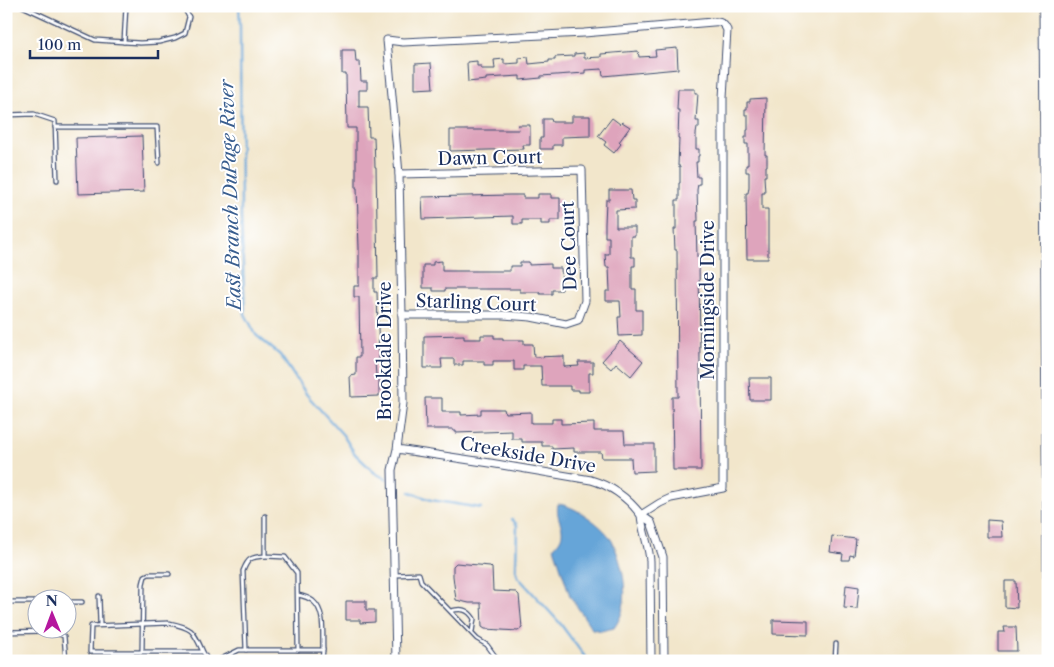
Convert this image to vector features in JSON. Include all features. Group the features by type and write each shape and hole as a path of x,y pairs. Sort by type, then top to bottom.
{"street":[{"path":"1044,6 1047,165 1048,576"},
{"name":"Brookdale Drive","path":"396,661 392,470 397,449 403,403 402,316 399,174 387,40 403,42 584,33 713,22 724,24"},
{"name":"Morningside Drive","path":"641,515 671,498 723,488 723,98 727,30 724,24"},
{"name":"Dawn Court","path":"399,174 582,170"},
{"name":"Dee Court","path":"578,320 585,301 582,170"},
{"name":"Starling Court","path":"402,316 503,315 531,317 566,324 578,320"},
{"name":"Creekside Drive","path":"397,449 490,462 591,480 602,483 618,492 633,504 641,515 651,522 661,548 663,557 664,661"},
{"path":"641,515 642,528 649,549 651,661"},
{"path":"651,599 663,599"}],"lane":[{"path":"22,6 95,40 124,42 159,42 185,33 189,18 183,6"},
{"path":"124,42 126,6"},
{"path":"6,115 34,114 55,122 57,180"},
{"path":"55,127 157,127 159,163"},
{"path":"265,516 265,556"},
{"path":"246,650 243,572 246,563 252,557 265,556 285,557 297,573 298,650"},
{"path":"142,651 143,584 145,576 149,574 169,574"},
{"path":"394,575 419,574 421,581 487,645 496,659"},
{"path":"298,595 312,600 319,609 322,618 322,661"},
{"path":"99,596 100,625"},
{"path":"6,602 28,602"},
{"path":"451,611 458,609 471,613 474,618 472,632"},
{"path":"203,652 90,652 91,626 169,622 181,625 194,632 208,661"},
{"path":"6,632 49,631 64,636 66,661"},
{"path":"835,661 836,644"},
{"path":"217,661 239,650 322,650"}],"water":[{"path":"558,504 572,508 589,518 604,530 613,543 620,563 624,586 623,608 614,628 601,631 592,629 570,596 554,547 562,536 557,510"}],"building":[{"path":"677,48 678,69 603,76 602,69 585,70 585,73 541,76 541,78 520,80 520,76 486,78 486,80 468,82 467,62 477,61 477,66 481,66 481,69 495,69 494,60 504,59 504,64 519,63 519,58 528,57 529,64 549,62 549,60 555,60 555,57 574,56 574,54 584,53 584,58 601,57 601,54 638,51 639,57 656,56 655,50"},
{"path":"342,50 355,50 356,62 360,62 361,81 367,81 367,90 359,90 359,107 368,107 369,137 374,137 378,278 374,278 374,292 377,292 379,361 375,362 376,375 379,375 379,396 351,397 350,376 356,375 356,357 360,357 359,297 354,297 354,286 359,286 356,128 347,128 346,74 342,74"},
{"path":"431,63 433,88 415,89 415,64"},
{"path":"678,89 695,89 695,93 698,93 696,121 699,121 699,128 697,128 696,134 696,149 699,149 699,156 698,162 696,162 697,177 700,177 700,184 698,184 697,190 698,221 696,221 697,257 699,257 701,470 673,470 672,397 678,397 677,250 675,250 674,229 676,229 676,200 679,200 680,183 680,166 678,166"},
{"path":"766,98 765,155 767,155 767,166 766,176 764,176 765,193 762,193 762,209 768,209 768,259 747,259 746,193 748,193 749,187 749,172 746,172 748,144 745,144 745,137 747,137 748,130 748,115 745,115 745,109 747,109 747,102 750,102 750,99"},
{"path":"572,116 590,116 590,136 562,137 562,145 553,145 553,149 540,149 540,138 543,138 543,119 551,119 552,122 572,122"},
{"path":"612,118 620,124 622,122 630,127 619,142 621,144 614,153 604,145 606,142 598,136"},
{"path":"518,125 530,125 530,145 523,145 524,149 450,151 450,130 519,130"},
{"path":"142,136 144,192 78,194 76,138"},
{"path":"609,190 631,190 632,200 635,200 635,209 616,210 616,227 635,227 635,236 631,236 631,257 635,257 635,266 632,266 632,289 636,289 636,310 642,310 642,335 619,336 618,317 621,317 620,301 606,301 606,291 610,291 609,267 606,267 605,254 609,254 609,237 605,237 605,224 606,200 609,200"},
{"path":"538,194 551,194 551,198 560,198 560,220 550,220 550,224 541,224 541,220 522,220 522,224 513,224 513,216 423,219 422,197 523,195 523,198 538,198"},
{"path":"442,261 442,271 510,271 510,266 520,266 520,262 529,262 529,265 551,264 551,268 561,268 562,290 552,290 552,294 540,294 540,292 520,292 520,289 445,289 445,291 433,291 433,288 423,288 423,265 433,265 433,262"},
{"path":"464,335 464,339 481,339 481,335 494,335 494,338 503,338 503,340 524,340 524,344 533,344 534,357 564,356 564,367 579,366 578,362 593,362 593,373 589,373 589,392 570,390 570,386 542,386 541,366 523,366 523,370 514,370 514,361 493,361 493,365 484,365 484,361 463,361 463,365 454,365 454,359 441,359 442,368 424,368 424,336"},
{"path":"620,341 643,361 631,376 616,363 611,369 602,361"},
{"path":"749,378 771,378 771,400 750,400"},
{"path":"425,398 442,398 442,412 461,412 461,415 481,414 481,409 504,409 505,413 531,412 531,423 552,423 552,419 561,419 561,424 594,423 594,431 624,431 625,444 654,444 654,471 632,472 631,458 602,458 601,452 574,452 574,448 552,449 552,446 542,446 542,442 522,442 522,439 512,439 512,431 456,433 453,429 426,429"},
{"path":"987,520 1001,521 1002,537 987,537"},
{"path":"832,536 856,539 854,556 850,555 849,560 842,560 843,554 830,552"},
{"path":"456,563 490,566 492,568 493,591 516,592 519,595 522,628 518,631 485,629 482,627 481,603 456,600 453,566"},
{"path":"1005,581 1016,581 1017,608 1005,607"},
{"path":"846,585 859,587 857,609 844,608"},
{"path":"346,601 366,601 366,610 375,610 375,622 360,623 360,620 346,620"},
{"path":"773,620 808,621 808,635 773,634"},
{"path":"1004,627 1016,627 1017,651 998,651 998,632 1005,632"}],"waterway":[{"name":"East Branch DuPage River","path":"239,6 241,218 245,314 256,335 280,355 307,395 343,435 355,454 375,473 386,479"},
{"name":"East Branch DuPage River","path":"410,492 431,500 481,508"},
{"name":"East Branch DuPage River","path":"512,519 517,525 516,569 518,577 559,622 588,661"}]}
